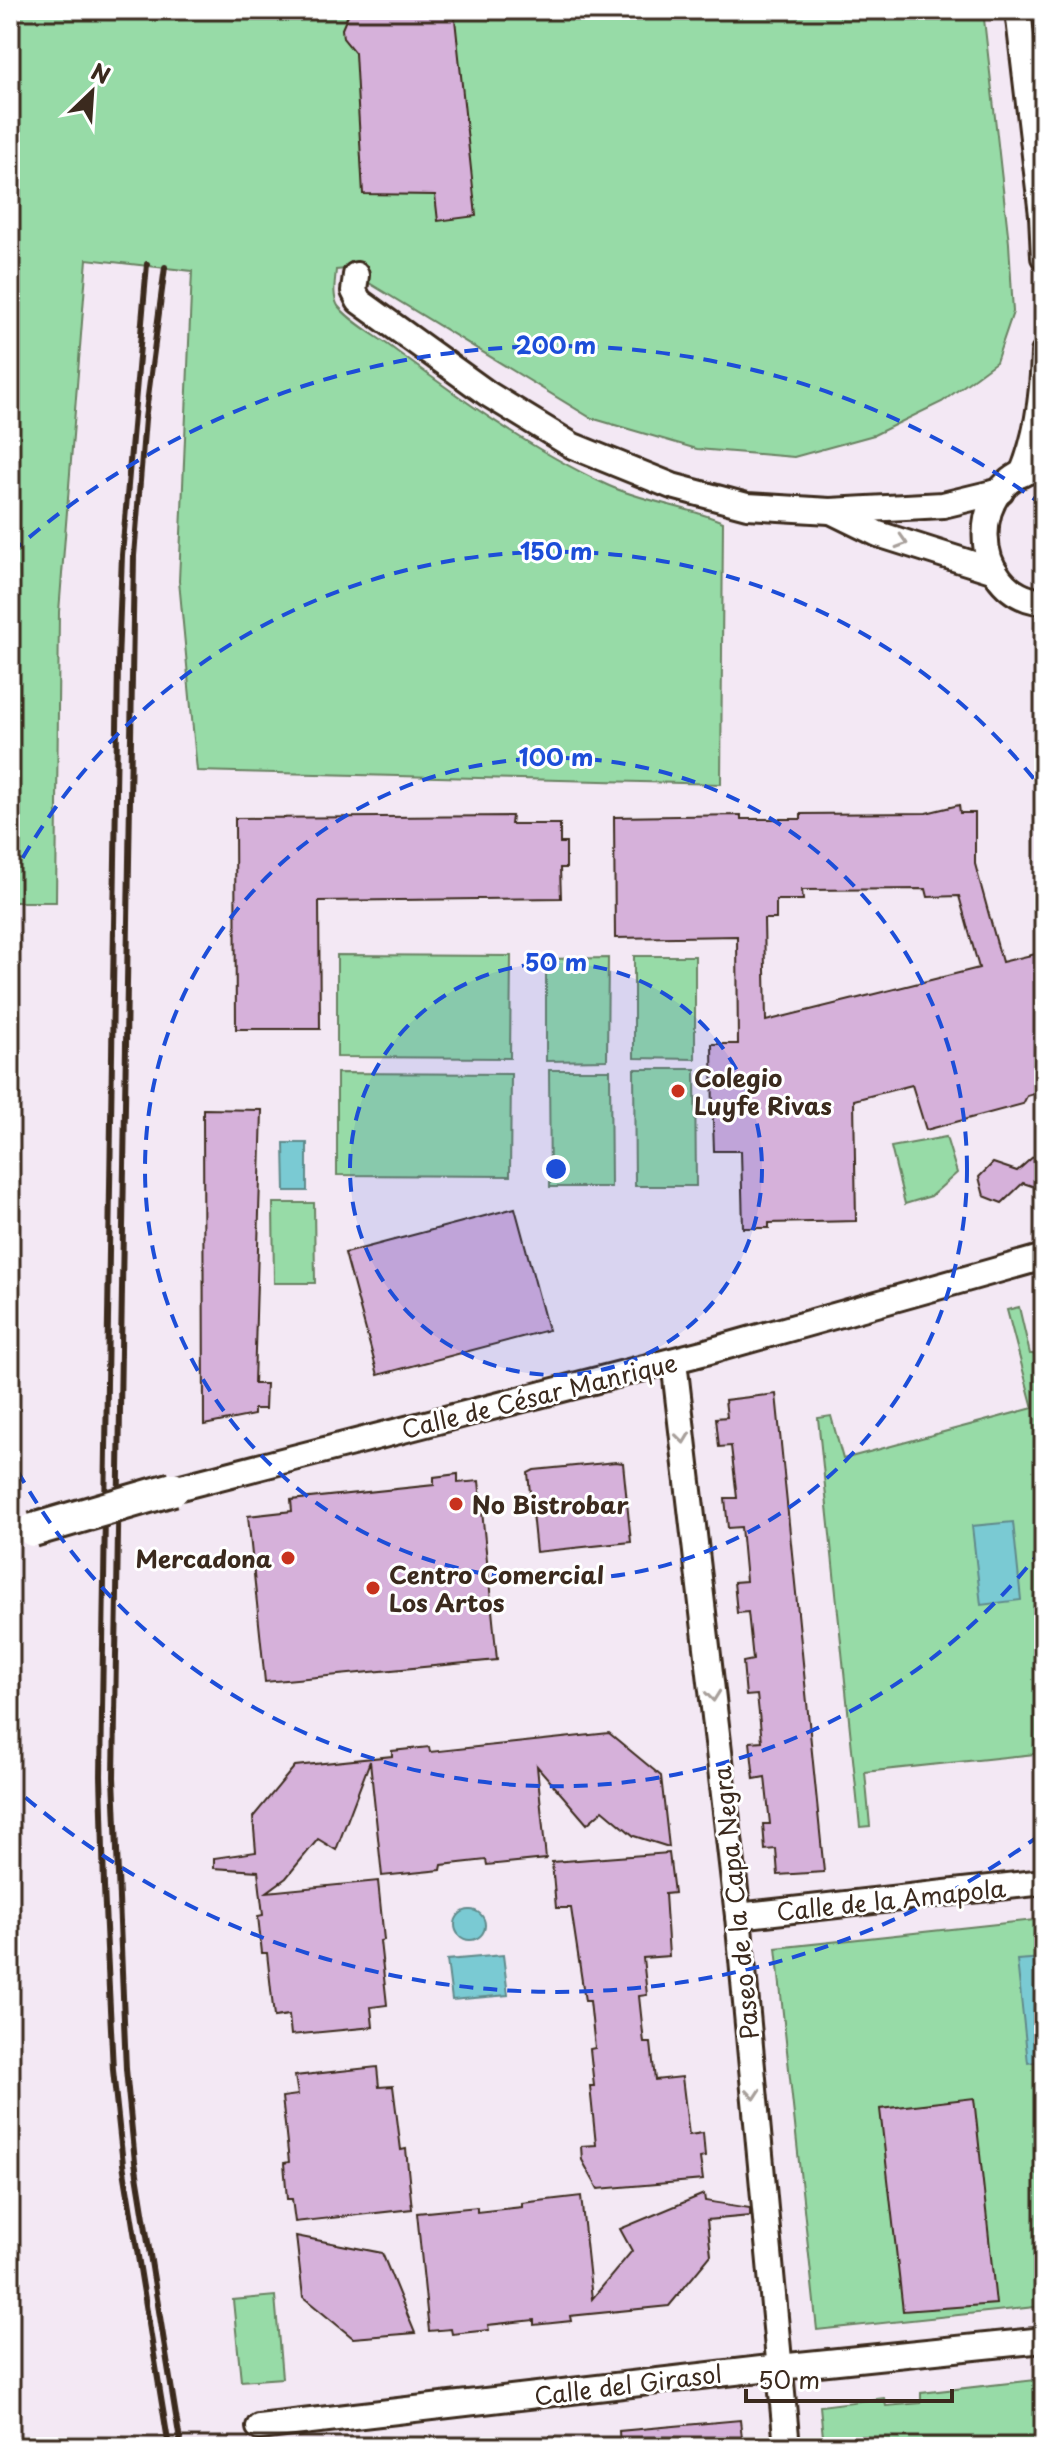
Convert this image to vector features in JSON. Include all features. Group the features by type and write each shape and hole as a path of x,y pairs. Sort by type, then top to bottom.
{"street":[{"path":"1018,10 1042,215 1044,257"},
{"path":"356,275 354,291 359,301 488,394 573,446 672,486 747,506 830,511 943,505 1001,491 1033,471 1032,449 1044,353"},
{"path":"1001,491 992,503 984,530 988,559 1006,585 1042,605"},
{"path":"830,511 878,534 995,571"},
{"name":"Calle de César Manrique","path":"33,1530 173,1489 674,1361 1044,1257"},
{"name":"Paseo de la Capa Negra","path":"674,1361 738,1916 787,2447"},
{"name":"Calle de la Amapola","path":"738,1916 1044,1882"},
{"name":"Calle del Girasol","path":"259,2427 1044,2340"}],"green space":[{"path":"10,10 983,10 1009,243 1013,312 996,362 942,402 874,435 794,457 697,449 591,418 346,269 336,270 335,298 343,312 496,422 607,485 723,522 721,784 197,771 179,581 192,271 87,259 59,612 56,902 10,902"},
{"path":"337,955 511,956 510,1058 337,1057"},
{"path":"634,956 695,956 695,1059 634,1058"},
{"path":"608,958 607,1060 546,1061 546,959"},
{"path":"634,1069 695,1069 696,1186 635,1186"},
{"path":"549,1070 610,1070 611,1187 550,1187"},
{"path":"337,1073 511,1074 510,1176 337,1175"},
{"path":"946,1137 957,1173 931,1196 905,1204 891,1147"},
{"path":"273,1203 314,1203 315,1283 274,1283"},
{"path":"1019,1307 1030,1354 1039,1354 1044,1407 1044,1753 865,1772 870,1826 860,1827 818,1418 831,1416 843,1459 1033,1408 1007,1310"},
{"path":"1044,1919 1044,2306 817,2330 776,1948"},
{"path":"275,2296 282,2378 241,2381 233,2300"},
{"path":"1044,2379 1044,2447 824,2447 820,2406 884,2398 886,2406 921,2403 921,2393"}],"water":[{"path":"284,1143 307,1143 307,1191 285,1191"},
{"path":"1013,1522 1021,1600 981,1605 972,1526"},
{"path":"470,1910 481,1914 485,1925 481,1936 470,1940 459,1936 455,1925 459,1914"},
{"path":"503,1955 508,1995 452,2000 447,1960"},
{"path":"1044,1958 1044,2061 1028,2063 1017,1960"}],"building":[{"path":"350,10 454,10 476,216 438,221 435,195 363,194 355,53 343,38 342,29"},
{"path":"959,805 960,813 975,813 975,864 1002,962 1044,952 1044,1091 1027,1096 1023,1104 926,1130 912,1085 854,1100 856,1221 769,1223 769,1228 743,1228 741,1151 714,1151 713,1122 712,1044 738,1044 737,936 615,938 614,817 741,815 741,819 801,819 801,814 926,813","holes":["926,889 928,897 959,896 979,968 766,1021 764,919 776,919 776,900 803,900 802,890"]},
{"path":"512,816 511,824 560,824 560,843 566,843 566,868 560,868 561,898 319,901 320,1029 236,1029 235,818"},
{"path":"203,1109 262,1110 254,1384 266,1384 265,1409 254,1409 254,1415 204,1425"},
{"path":"1044,1147 1044,1190 1023,1183 1002,1203 984,1196 979,1177 993,1163 1017,1171"},
{"path":"515,1208 548,1330 378,1375 345,1253"},
{"path":"776,1394 824,1872 778,1875 776,1849 765,1850 763,1824 770,1824 765,1777 754,1779 750,1742 762,1741 757,1695 746,1696 743,1662 753,1660 748,1612 737,1613 734,1582 746,1581 741,1527 728,1528 725,1498 737,1498 731,1446 719,1447 716,1418 727,1417 725,1400"},
{"path":"623,1463 631,1542 536,1552 528,1473"},
{"name":"Centro Comercial Los Artos","path":"458,1474 458,1483 479,1481 497,1660 265,1682 248,1516 292,1511 291,1500 434,1485 434,1477"},
{"path":"609,1733 661,1776 669,1847 634,1836 603,1810 587,1824 537,1766 546,1859 487,1865 486,1860 442,1865 441,1870 382,1876 370,1761 336,1850 318,1839 286,1878 267,1892 378,1881 387,2005 371,2007 373,2027 291,2035 289,2015 274,2017 267,1953 262,1953 258,1916 263,1915 258,1871 214,1868 214,1858 256,1852 253,1817 295,1766 392,1756 392,1751 429,1747 430,1752"},
{"path":"669,1853 674,1893 665,1894 669,1956 643,1958 647,1995 639,1996 644,2043 651,2043 655,2080 682,2077 689,2135 703,2133 705,2157 700,2158 703,2180 598,2189 582,2160 581,2146 596,2145 590,2086 594,2086 590,2049 595,2048 590,2001 585,2001 571,1908 556,1908 552,1862"},
{"path":"377,2067 379,2087 393,2086 401,2150 406,2149 412,2209 295,2222 292,2199 287,2199 284,2163 289,2162 282,2097 298,2095 295,2076"},
{"path":"974,2098 996,2304 903,2311 880,2109"},
{"path":"704,2194 705,2201 750,2208 750,2216 707,2220 711,2255 669,2306 570,2316 571,2321 534,2325 534,2320 488,2325 489,2330 452,2334 451,2329 429,2331 417,2213 477,2207 477,2212 581,2196 592,2299 632,2251 620,2229"},
{"path":"296,2236 382,2253 415,2333 353,2338 303,2297"},
{"path":"740,2420 743,2447 620,2447 619,2431"}],"railway":[{"path":"147,264 122,555 118,663 101,1776 113,2070 123,2164 169,2447"},
{"path":"165,267 145,419 134,556 114,1777 126,2069 135,2162 181,2447"}],"place":[{"name":"Colegio Luyfe Rivas","path":"678,1091"},
{"name":"No Bistrobar","path":"456,1504"},
{"name":"Mercadona","path":"288,1558"},
{"name":"Centro Comercial Los Artos","path":"373,1588"}]}
